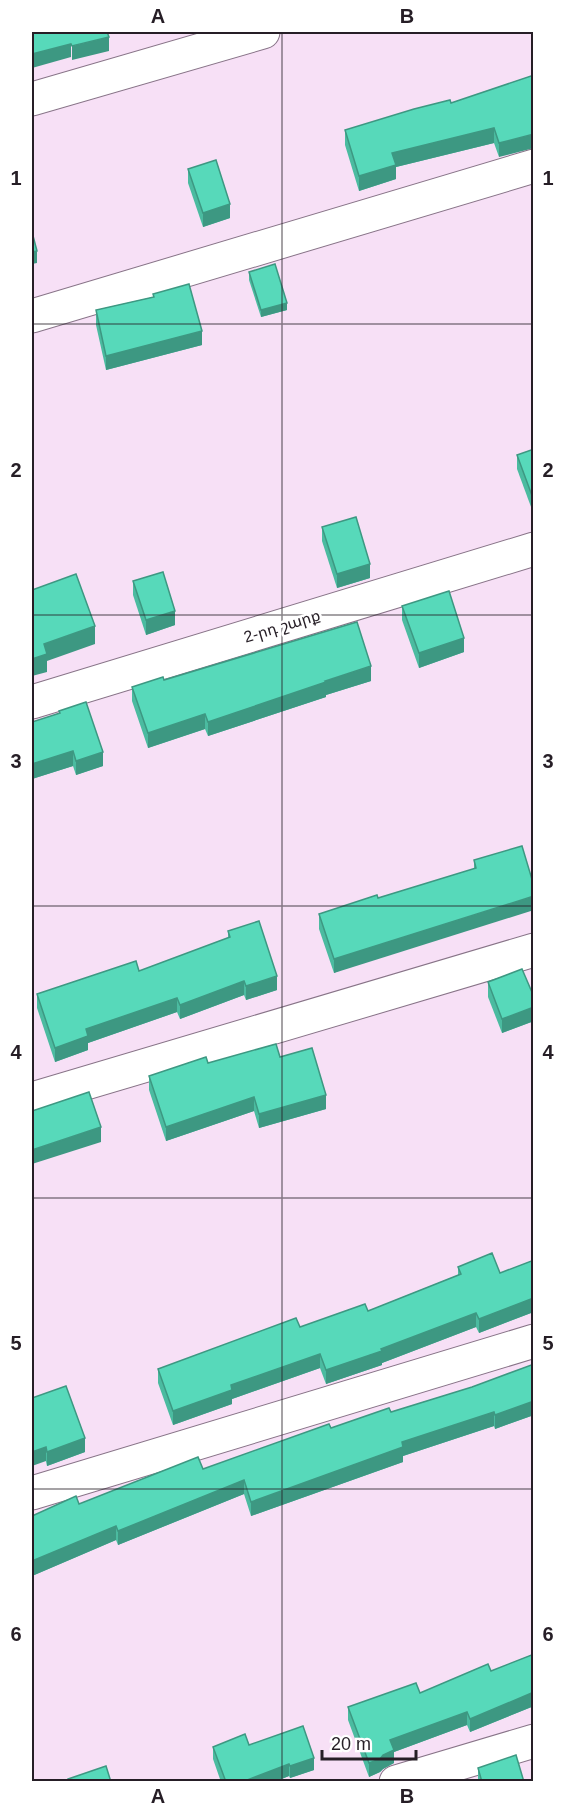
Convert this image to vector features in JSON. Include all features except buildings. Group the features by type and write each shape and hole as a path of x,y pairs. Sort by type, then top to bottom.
{"street":[{"path":"32,99 263,32"},
{"path":"32,316 534,166"},
{"name":"2-րդ շարք","path":"32,702 534,549"},
{"path":"32,1099 534,950"},
{"path":"32,1493 534,1341"},
{"path":"396,1782 534,1741"}]}
